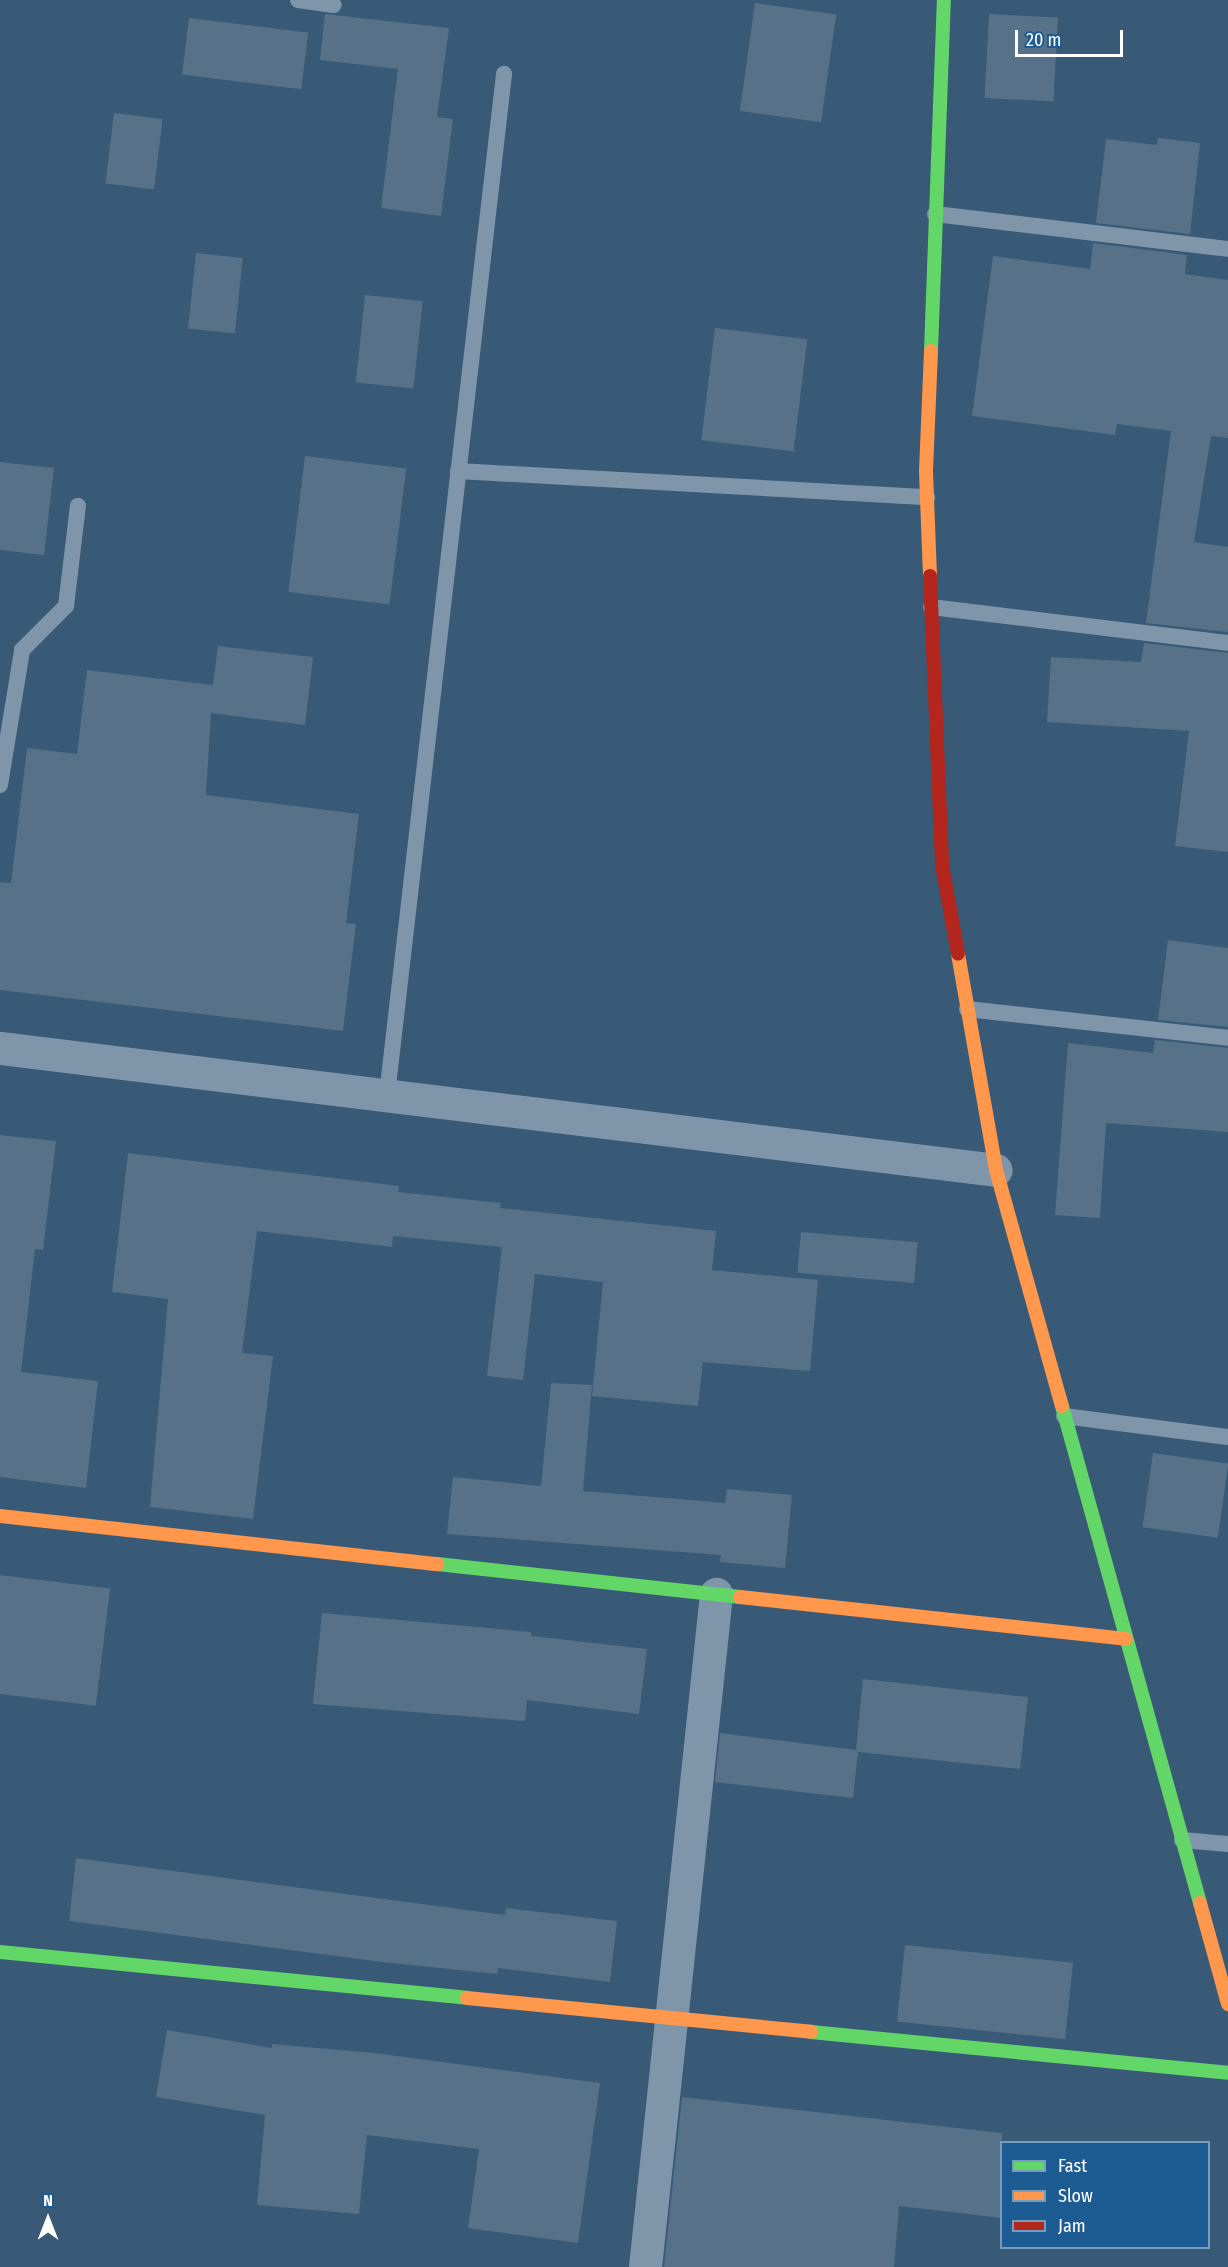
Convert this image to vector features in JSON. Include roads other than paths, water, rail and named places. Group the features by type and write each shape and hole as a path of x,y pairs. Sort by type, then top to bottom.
{"street":[{"path":"944,0 927,497 942,865 996,1170 1228,2004"},
{"path":"0,1048 996,1170"},
{"path":"0,1516 1126,1639"},
{"path":"645,2267 716,1594"},
{"path":"0,1952 1228,2073"}],"lane":[{"path":"298,0 334,5"},
{"path":"387,1095 504,74"},
{"path":"935,214 1228,249"},
{"path":"458,471 927,497"},
{"path":"0,785 22,650 66,606 78,506"},
{"path":"931,607 1228,642"},
{"path":"967,1009 1228,1038"},
{"path":"1064,1416 1228,1437"},
{"path":"1182,1840 1228,1844"}]}
